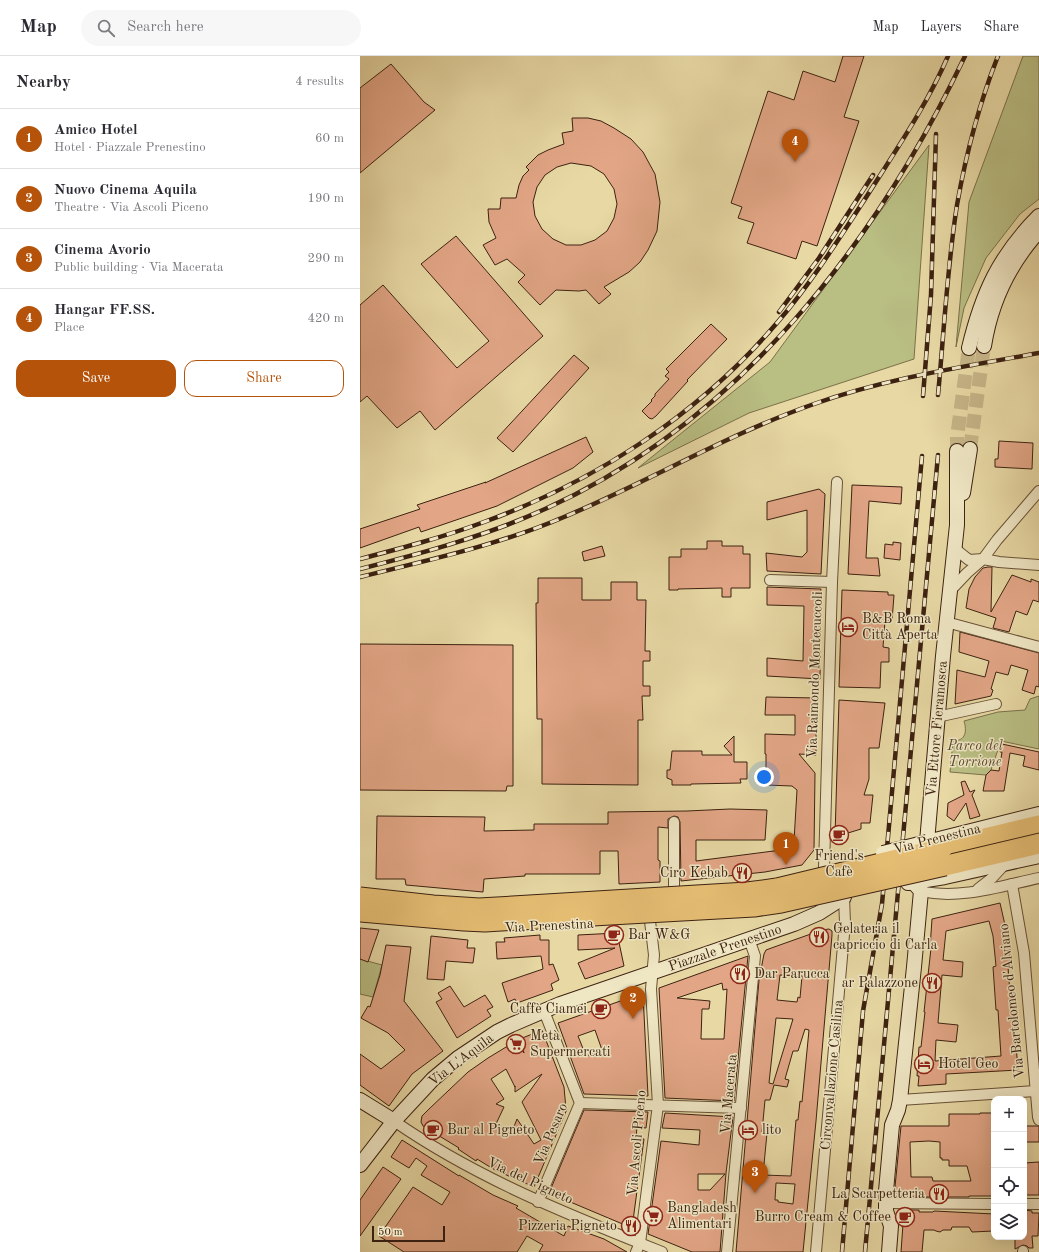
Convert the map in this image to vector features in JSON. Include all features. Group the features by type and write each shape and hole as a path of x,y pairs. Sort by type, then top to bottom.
{"highway":[{"path":"360,897 433,905 479,908 752,892 777,888 1039,825"},
{"path":"360,912 464,922 485,922 754,907 785,902 1039,844"}],"main road":[{"path":"969,348 980,307 996,270 1018,238 1039,216"},
{"path":"984,346 990,316 1003,280 1021,252 1039,231"},
{"name":"Via Ettore Fieramosca","path":"927,842 949,592 957,525 964,489 964,450"},
{"name":"Via Prenestina","path":"360,890 471,900 487,900 674,889 768,881 829,869 865,858 1039,814"},
{"path":"829,869 826,880 831,889 837,895 851,896 913,886 1039,856"},
{"path":"794,924 813,889 829,869"},
{"path":"889,1252 891,1226 886,1211 886,1203 892,1123 898,1110 900,1100 919,914 913,886"},
{"name":"Piazzale Prenestino","path":"739,916 773,913 851,896"},
{"name":"Piazzale Prenestino","path":"652,973 794,924 851,896"},
{"name":"Via Prenestina","path":"360,919 484,929 739,916"},
{"name":"Via L'Aquila","path":"360,1165 394,1121 427,1084 458,1058 497,1032 544,1011 652,973"},
{"path":"360,1100 394,1121"}],"street":[{"name":"Via Raimondo Montecuccoli","path":"829,869 832,582 837,482"},
{"path":"949,592 963,576 983,559 997,540 1039,491"},
{"path":"954,548 969,560 983,559 1039,566"},
{"path":"770,580 832,582"},
{"path":"946,622 1039,647"},
{"path":"937,717 996,704"},
{"path":"674,822 674,889"},
{"path":"975,891 989,881 1005,864"},
{"path":"913,886 941,894 975,891 1039,878"},
{"name":"Via Bartolomeo d'Alviano","path":"1012,884 1024,953 1039,1120"},
{"name":"Circonvallazione Casilina","path":"816,1252 845,923 851,896"},
{"name":"Piazzale Prenestino","path":"650,921 654,956 652,973"},
{"name":"Via Macerata","path":"727,1252 755,956 749,939"},
{"name":"Via Ascoli Piceno","path":"638,1248 658,1104 651,989 652,973"},
{"name":"Via Pesaro","path":"538,1202 580,1103 544,1011"},
{"path":"900,1100 1036,1091"},
{"path":"580,1103 658,1104 741,1108"},
{"name":"Via del Pigneto","path":"394,1121 427,1143 464,1164 538,1202 638,1248 662,1252"},
{"path":"886,1203 991,1204"},
{"path":"1027,1204 1039,1204"}],"green space":[{"path":"1023,56 1039,56 1039,199 1020,214 986,258 964,308 956,347 969,202"},
{"path":"929,145 914,359 749,413 638,468 770,362"},
{"name":"Parco del Torrione","path":"1039,696 1039,749 1001,741 991,770 986,775 950,772 953,741 957,741 963,737 965,732 964,721 998,712 1025,710 1030,699"},
{"path":"360,959 382,965 373,997 360,994"}],"building":[{"path":"843,56 864,56 844,117 859,121 817,246 802,241 796,259 747,243 754,223 738,218 742,207 731,203 768,91 794,100 803,71 835,82"},
{"path":"391,64 424,102 435,110 360,173 360,88"},
{"path":"572,118 588,118 601,121 631,139 643,152 655,174 660,202 657,231 648,250 640,262 629,272 604,287 611,294 599,304 586,290 556,290 540,305 518,282 525,275 507,259 495,265 483,245 496,238 489,222 488,209 500,209 501,198 516,198 523,176 529,170 526,167 538,155 564,144 562,133 573,131","holes":["571,163 591,166 604,174 614,189 617,204 614,218 607,231 595,240 581,245 566,245 553,239 542,229 535,216 533,202 537,187 545,175 557,167"]},
{"path":"456,236 543,336 435,430 420,411 397,428 367,396 360,402 360,305 383,285 457,368 489,341 421,264"},
{"path":"711,324 727,339 687,380 688,381 656,416 652,419 649,418 642,411 669,379 665,376 669,372 666,369"},
{"path":"574,355 589,368 513,452 497,438"},
{"path":"586,437 593,452 573,468 497,506 421,532 419,527 360,548 360,529 420,509 417,505 486,482 485,483"},
{"path":"999,441 1033,443 1032,469 995,467 995,459 998,459"},
{"path":"852,485 902,487 901,504 869,501 866,558 878,558 880,576 848,574"},
{"path":"819,489 825,494 821,574 767,571 766,553 802,557 807,552 807,510 767,520 767,502"},
{"path":"707,541 722,541 722,546 743,546 743,554 750,554 750,588 731,588 731,597 722,597 722,588 669,590 669,557 681,557 681,549 707,549"},
{"path":"893,542 901,543 900,560 884,558 885,544 893,545"},
{"path":"602,546 605,556 584,561 582,552"},
{"path":"992,567 991,612 1012,575 1031,582 1031,579 1039,582 1039,602 1033,600 1027,615 1016,611 1009,632 993,628 996,618 966,608 969,589 975,577 983,568"},
{"path":"538,578 582,578 582,600 611,600 611,582 637,582 637,600 646,600 645,651 650,651 650,661 643,661 643,686 650,686 650,696 642,696 643,720 638,720 638,785 542,784 542,719 537,719 536,603 538,603"},
{"path":"767,587 821,589 820,679 767,676 767,658 803,661 804,606 767,605"},
{"path":"842,590 888,592 888,595 894,595 892,621 885,621 883,647 889,648 889,662 881,662 880,688 839,687"},
{"path":"960,632 1039,653 1039,687 1036,686 1034,694 1022,690 1028,670 1011,665 1008,675 996,672 991,689 993,690 991,696 955,704 957,670 985,677 989,661 959,652"},
{"path":"360,644 513,645 513,786 507,786 506,791 360,790"},
{"path":"766,697 816,698 816,755 799,754 815,773 814,850 802,865 765,872 681,881 680,822 678,817 674,816 668,819 668,828 658,827 660,882 619,884 618,851 600,851 600,874 525,874 525,876 484,879 483,892 406,885 405,879 376,879 377,816 485,817 484,831 534,830 534,824 608,824 608,812 730,809 767,810 765,840 696,840 696,861 797,848 797,841 794,841 797,790 792,786 766,785 765,754 765,734 795,735 795,715 765,715"},
{"path":"839,700 885,703 879,748 869,748 869,779 864,795 873,795 870,823 861,823 861,829 835,837"},
{"path":"734,736 734,762 747,762 747,779 740,779 741,783 672,785 672,780 667,778 667,770 670,770 672,751 702,751 702,755 732,755 724,746"},
{"path":"1002,744 1039,752 1039,770 1023,766 1025,756 1010,753 1004,791 983,791 986,775 991,770 999,771"},
{"path":"965,781 970,792 975,790 972,795 980,816 970,819 966,803 954,821 947,816 948,803 964,795 961,782"},
{"path":"1000,903 1010,947 1010,966 1008,966 1018,1070 946,1074 946,1084 918,1086 919,1076 917,1076 919,1047 921,1047 925,1012 932,919","holes":["989,921 993,936 996,966 993,967 1001,1056 935,1061 936,1040 956,1042 958,1025 938,1023 942,975 962,977 963,962 943,960 946,931"]},
{"path":"360,928 379,930 368,962 360,959"},
{"path":"829,929 832,931 832,935 803,1252 736,1252 759,980 764,954 766,950 822,930","holes":["780,975 802,976 800,998 798,997 797,1002 777,1000","776,1018 793,1019 773,1084 769,1083","805,1029 809,1030 802,1102 800,1101 798,1120 796,1120 791,1176 763,1175 767,1133 762,1132 765,1100 770,1100 774,1085 787,1087 789,1080 785,1079 793,1051 798,1051","776,1183 795,1184 793,1204 778,1202 778,1200 775,1200"]},
{"path":"617,933 624,966 585,979 578,963 615,948 578,950 578,935"},
{"path":"540,935 540,940 549,940 549,965 553,964 559,980 551,984 553,990 517,1003 515,999 508,1002 502,983 543,969 541,956 497,959 496,942 505,942 504,938"},
{"path":"431,936 468,940 467,948 475,948 473,963 446,961 444,980 427,979"},
{"path":"386,945 411,947 404,1001 443,1051 412,1074 389,1106 360,1085 360,1054 381,1069 405,1050 388,1033 361,1018 368,1006 370,1007 380,975"},
{"path":"748,956 734,1101 665,1098 659,988","holes":["722,983 723,990 727,989 724,1039 701,1039 702,1009 709,1009 710,1001 677,998"]},
{"path":"450,986 464,1007 485,995 493,1007 487,1010 491,1016 457,1038 436,1002 442,999 438,993"},
{"path":"643,993 648,1096 584,1094 558,1023","holes":["595,1030 602,1050 586,1056 578,1036"]},
{"path":"542,1030 564,1087 567,1109 534,1187 495,1170 477,1159 476,1161 458,1149 459,1148 423,1126 421,1122 422,1116 429,1109 468,1072 488,1058 516,1041 524,1053 520,1039","holes":["506,1069 515,1087 515,1092 542,1074 522,1102 541,1140 534,1144 517,1119 511,1134 495,1126 504,1107 496,1104 504,1099 491,1079"]},
{"path":"584,1110 648,1112 646,1128 637,1127 636,1138 644,1139 632,1228 549,1193"},
{"path":"665,1113 733,1117 726,1173 720,1252 692,1252 648,1234 661,1141 699,1145 700,1130 662,1128","holes":["698,1174 725,1174 710,1190 698,1190"]},
{"path":"991,1113 991,1196 894,1197 901,1126 949,1126 949,1114","holes":["910,1142 940,1142 940,1158 942,1158 942,1160 949,1160 949,1166 967,1166 971,1181 933,1181 932,1177 911,1177"]},
{"path":"1027,1126 1039,1126 1039,1142 1027,1142"},
{"path":"402,1140 459,1176 493,1195 518,1206 516,1208 564,1236 568,1226 604,1239 627,1252 539,1252 543,1245 527,1236 517,1252 404,1252 379,1236 413,1187 442,1205 450,1192 421,1175 427,1166 416,1158 409,1168 391,1157"},
{"path":"1039,1162 1039,1195 1027,1195 1027,1163"},
{"path":"383,1167 401,1179 360,1236 360,1200"},
{"path":"904,1210 919,1210 919,1212 934,1211 991,1214 991,1231 972,1232 969,1227 952,1227 951,1230 943,1230 940,1232 934,1230 924,1230 922,1252 901,1252"},
{"path":"1027,1210 1032,1211 1032,1213 1039,1213 1038,1236 1032,1236 1033,1248 1023,1245 1015,1249 1015,1240 1027,1240"}],"tunnel":[{"path":"970,449 984,346"},
{"path":"957,451 957,437 969,348"}],"tram line":[{"path":"360,904 452,914 490,915 756,899 789,894 861,875 1039,833"}],"railway":[{"path":"360,559 423,542 484,522 566,487 643,442 679,416 713,388 746,357 776,324 811,279 909,129 930,93 948,56"},
{"path":"360,569 477,536 523,519 615,472 680,428 739,377 794,320 844,259 889,194 929,126 965,56"},
{"path":"938,395 948,276 957,205 974,129 998,56"},
{"path":"923,396 931,295 936,134"},
{"path":"779,312 819,258 873,175"},
{"path":"360,577 464,551 539,527 626,489 750,429 814,404 897,380 1039,353"},
{"path":"865,1252 938,455"},
{"path":"842,1252 863,1011 882,904 922,456"}],"place":[{"name":"Hangar FF.SS.","path":"795,162"},
{"name":"B&B Roma Città Aperta","path":"848,627"},
{"name":"Friend's Cafè","path":"839,835"},
{"name":"Amico Hotel","path":"786,865"},
{"name":"Ciro Kebab","path":"742,873"},
{"name":"Bar W&G","path":"614,935"},
{"name":"Gelateria il capriccio di Carla","path":"819,937"},
{"name":"Dar Parucca","path":"740,974"},
{"name":"ar Palazzone","path":"932,983"},
{"name":"Caffè Ciamei","path":"601,1009"},
{"name":"Nuovo Cinema Aquila","path":"633,1019"},
{"name":"Metà Supermercati","path":"516,1044"},
{"name":"Hotel Geo","path":"924,1064"},
{"name":"Bar al Pigneto","path":"433,1130"},
{"name":"lito","path":"748,1130"},
{"name":"Cinema Avorio","path":"755,1193"},
{"name":"La Scarpetteria","path":"939,1194"},
{"name":"Bangladesh Alimentari","path":"653,1216"},
{"name":"Burro Cream & Coffee","path":"905,1217"},
{"name":"Pizzeria Pigneto","path":"631,1226"}]}
